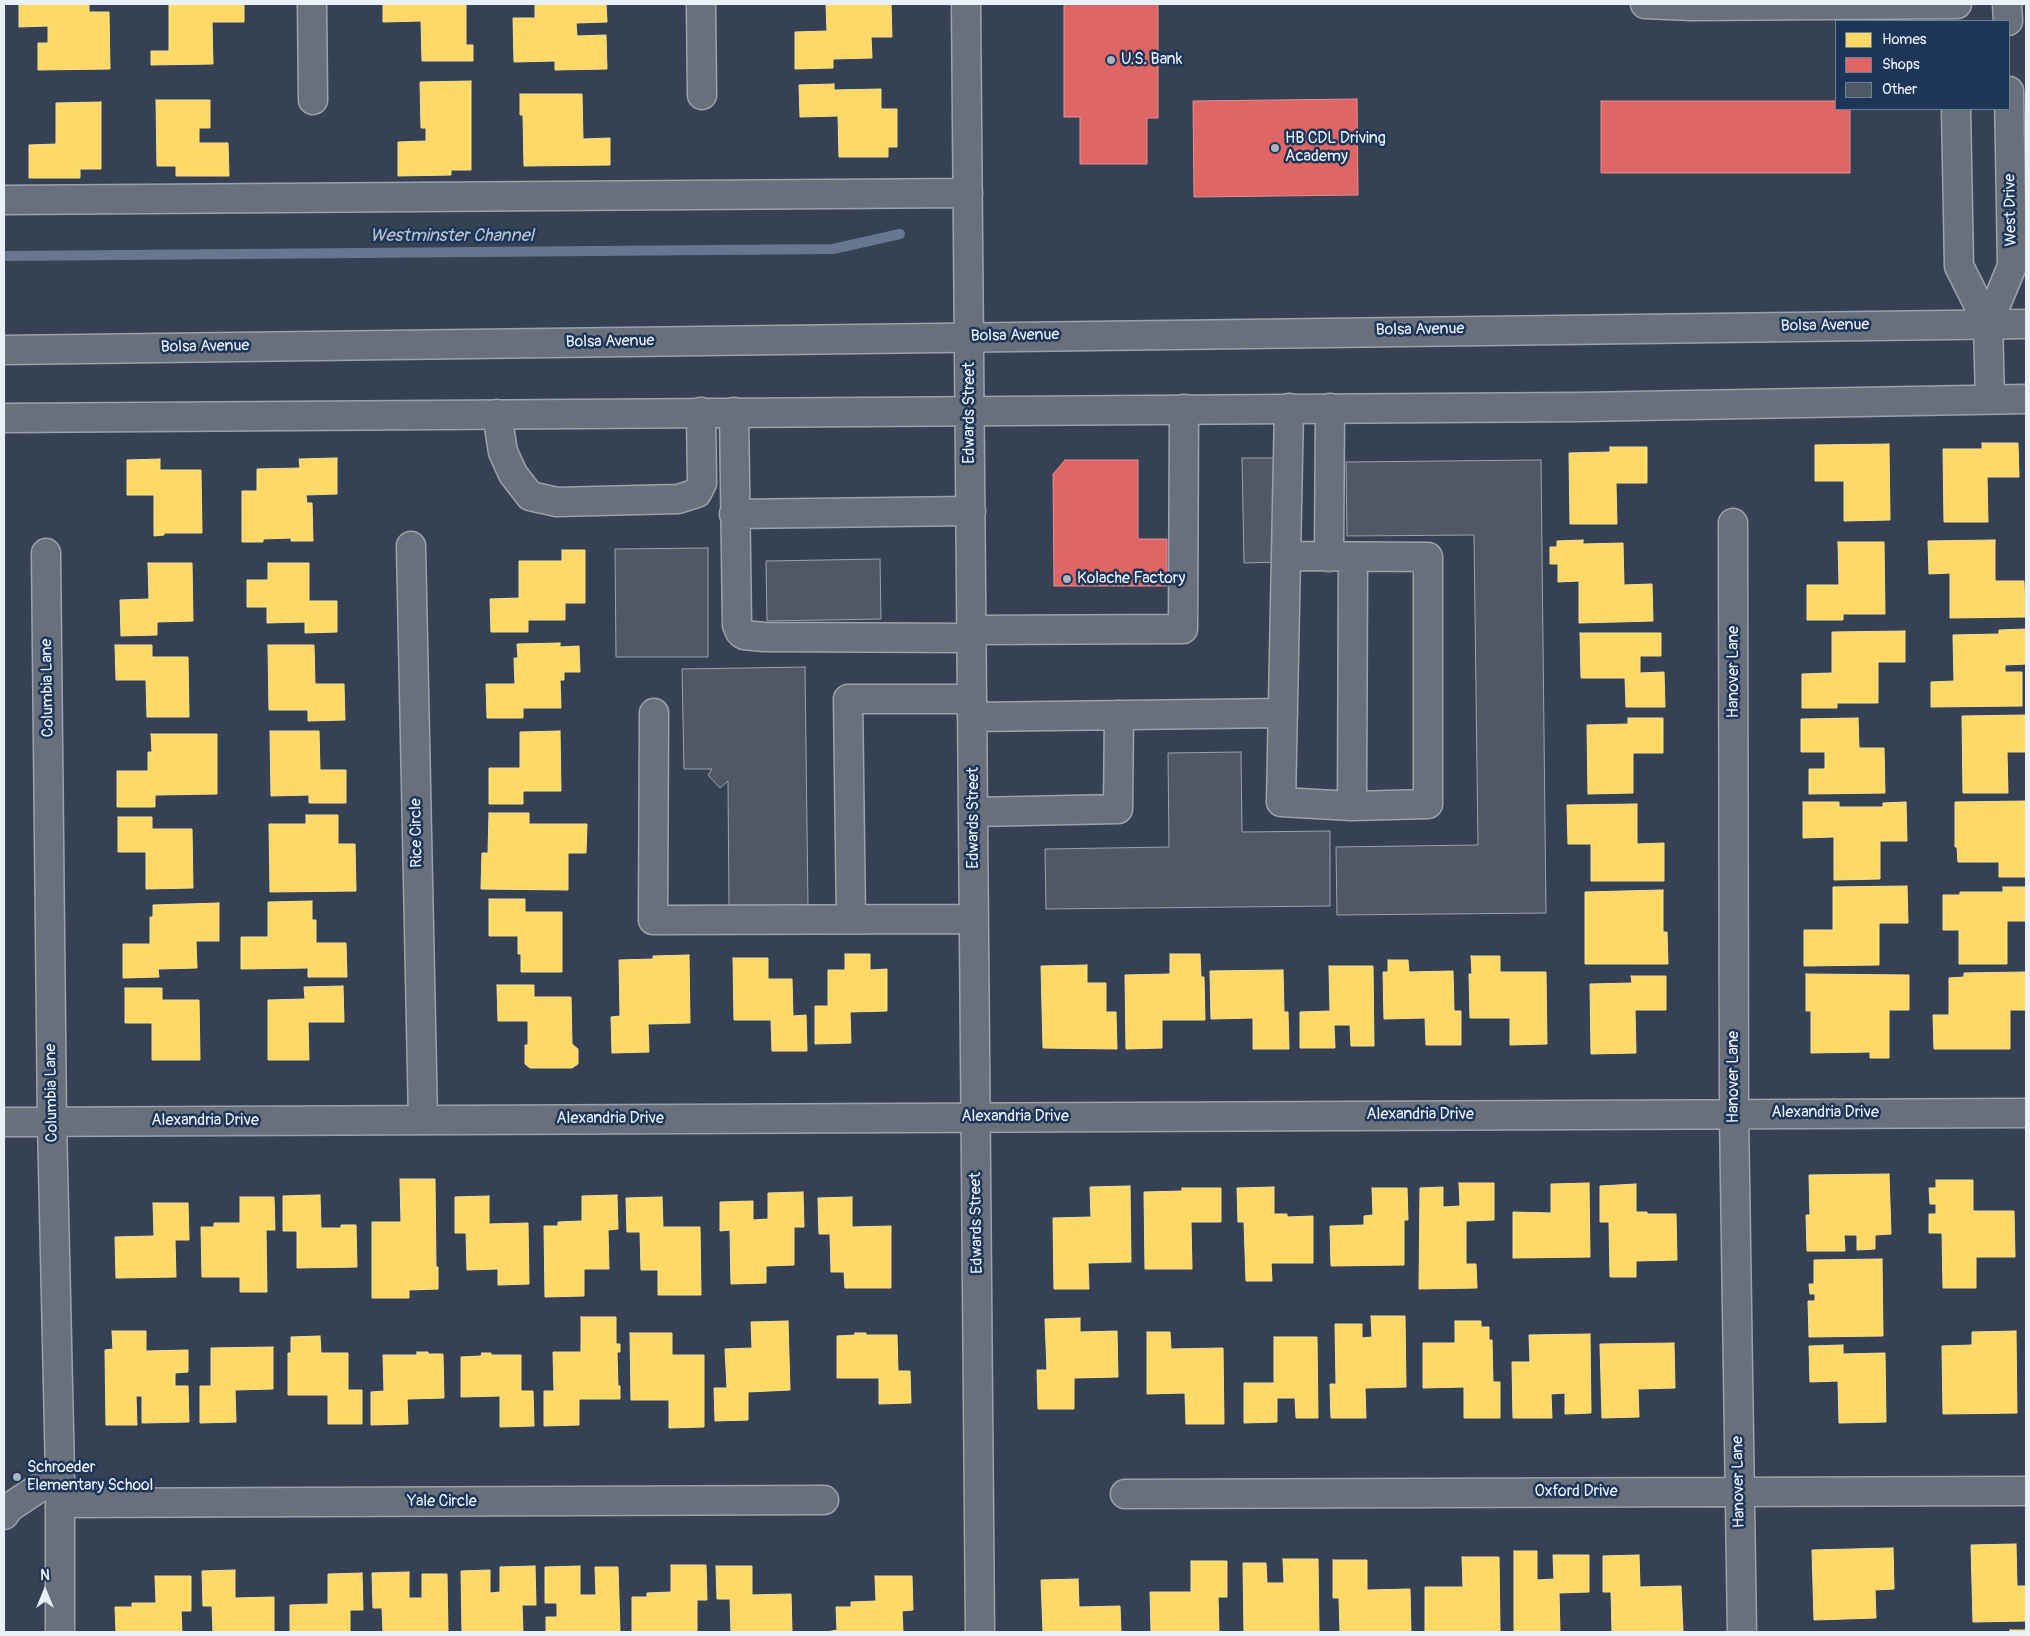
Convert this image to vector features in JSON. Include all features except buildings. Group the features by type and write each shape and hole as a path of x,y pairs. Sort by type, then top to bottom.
{"street":[{"path":"312,4 313,100"},
{"path":"701,4 702,95"},
{"name":"Edwards Street","path":"966,4 980,1632"},
{"path":"1645,4 1692,6 1956,4 1955,20"},
{"path":"2007,4 2008,20"},
{"path":"2021,4 2026,4"},
{"name":"West Drive","path":"1956,110 1959,266 1988,324"},
{"name":"West Drive","path":"1990,399 1988,324 2012,266 2009,110"},
{"path":"4,200 968,193"},
{"name":"Bolsa Avenue","path":"4,350 2026,324"},
{"path":"4,418 1580,407 2026,399"},
{"path":"1286,556 1428,558 1428,804 1352,806 1281,802 1289,408"},
{"path":"1330,408 1341,557 1352,806"},
{"path":"734,412 737,625 740,632 744,635 764,637 1183,629 1184,409"},
{"path":"497,414 503,452 513,474 530,496 557,502 678,499 697,494 702,483 701,412"},
{"path":"734,514 970,511"},
{"name":"Hanover Lane","path":"1733,523 1734,1114 1742,1632"},
{"name":"Rice Circle","path":"411,546 423,1120"},
{"name":"Columbia Lane","path":"46,553 52,1122 60,1474 60,1632"},
{"path":"850,919 848,699 972,708 1119,715 1283,712"},
{"path":"654,712 653,920 974,919"},
{"path":"974,812 1118,809 1119,715"},
{"name":"Alexandria Drive","path":"4,1122 2026,1112"},
{"path":"4,1515 10,1507 60,1474"},
{"name":"Oxford Drive","path":"1125,1494 2026,1491"},
{"name":"Yale Circle","path":"60,1504 824,1500"}],"waterway":[{"name":"Westminster Channel","path":"4,256 833,249 900,234"}],"place":[{"name":"U.S. Bank","path":"1111,60"},
{"name":"HB CDL Driving Academy","path":"1275,148"},
{"name":"Kolache Factory","path":"1067,579"},
{"name":"Schroeder Elementary School","path":"17,1477"}]}
